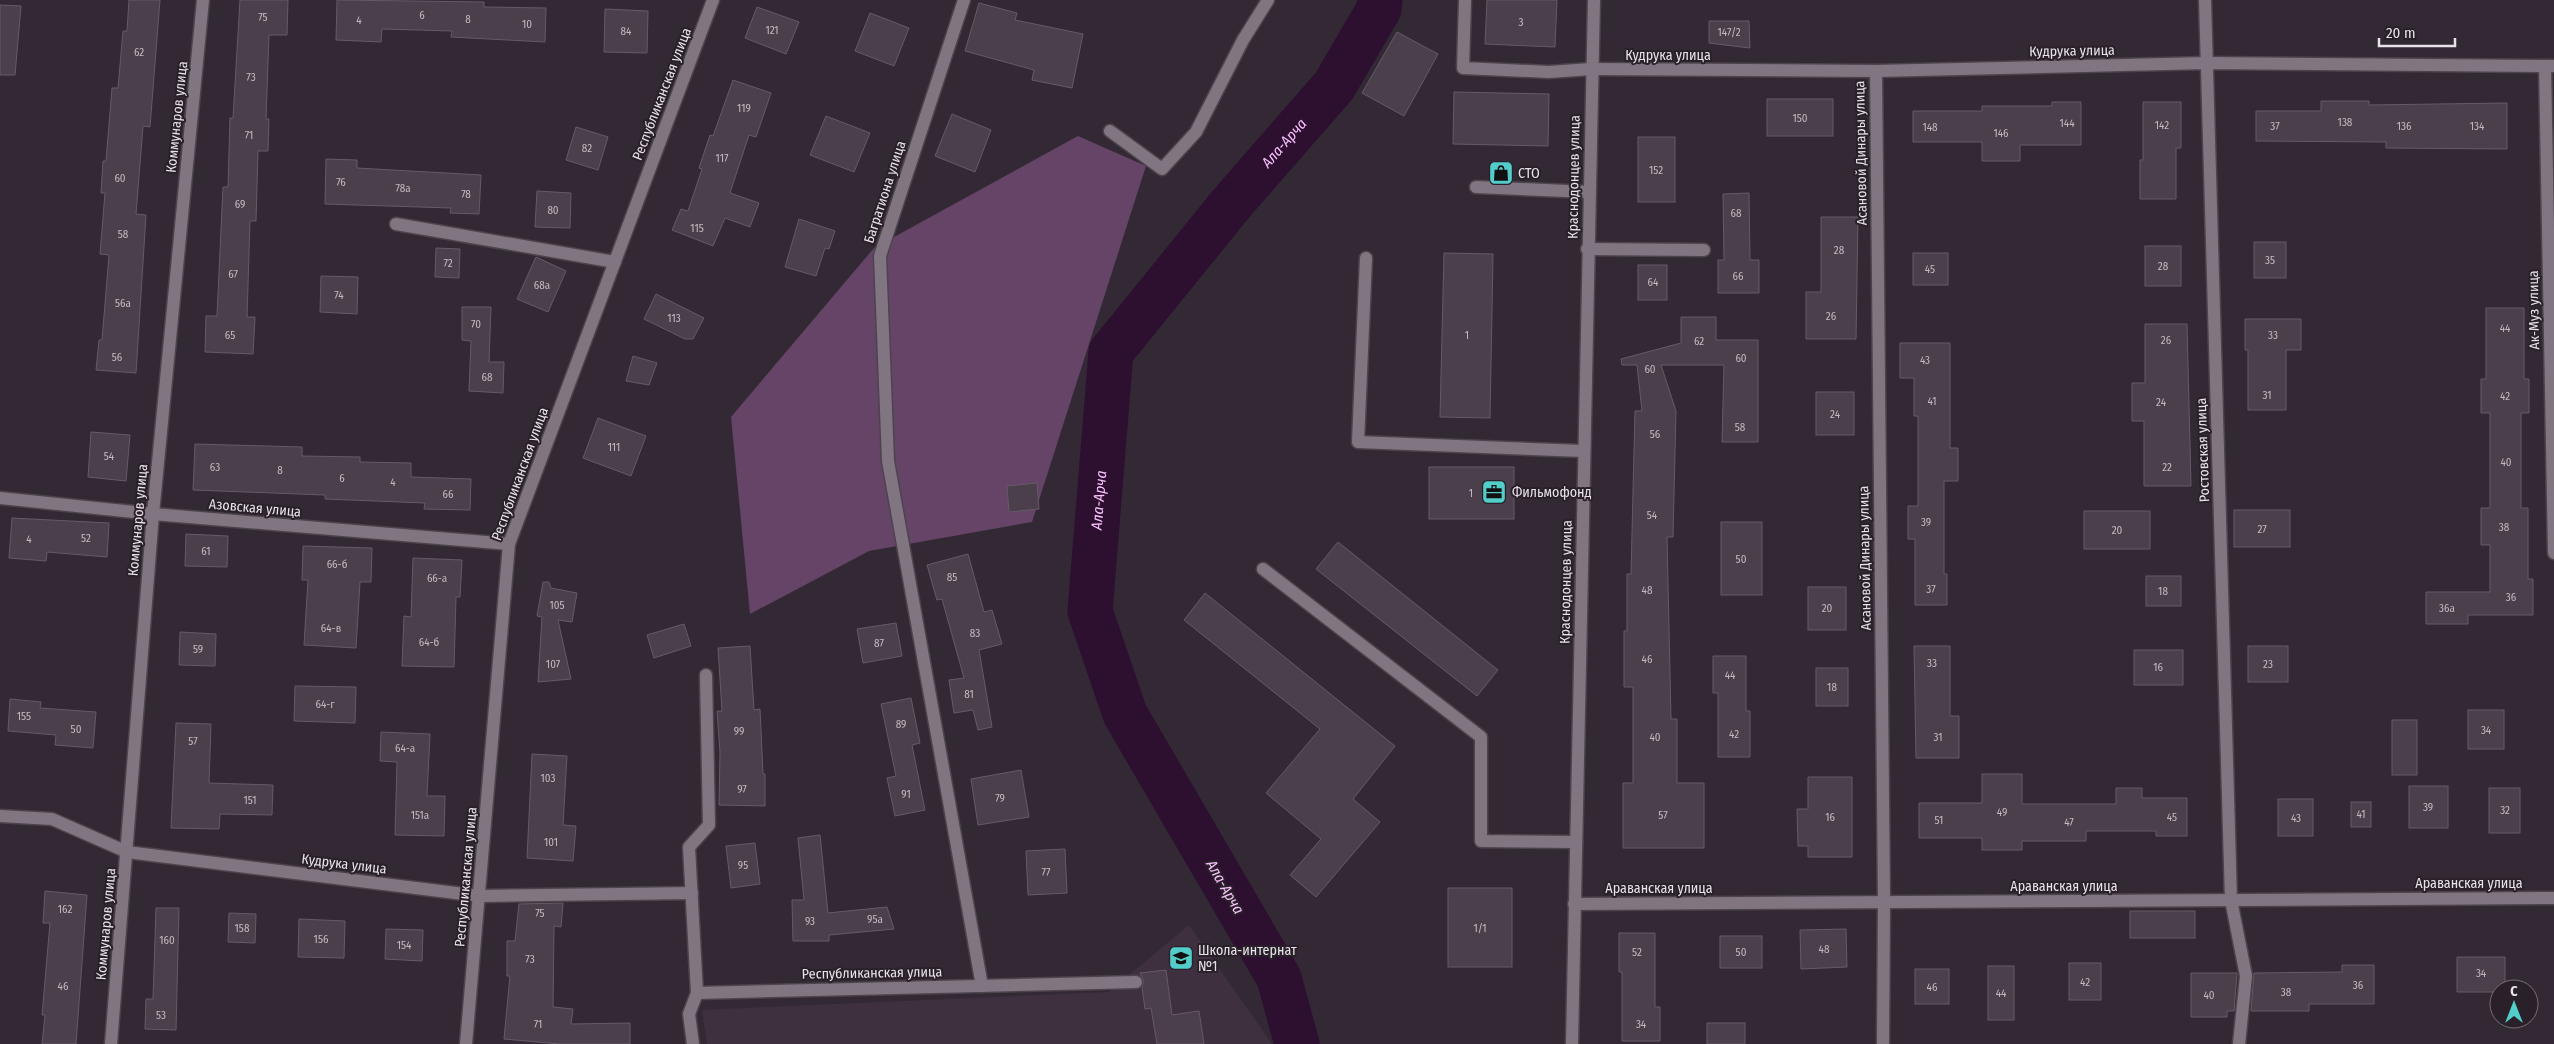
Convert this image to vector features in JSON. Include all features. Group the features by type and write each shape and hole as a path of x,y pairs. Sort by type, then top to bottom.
{"street":[{"name":"Коммунаров улица","path":"111,1044 153,514 203,0"},
{"name":"Республиканская улица","path":"466,1044 480,896 508,544 713,0"},
{"name":"Багратиона улица","path":"964,0 880,256 888,461 982,986"},
{"path":"1110,131 1162,170 1196,132 1243,40 1268,0"},
{"name":"Кудрука улица","path":"1465,0 1463,68 1549,72 1591,69 1876,71 2206,63 2549,66"},
{"name":"Краснодонцев улица","path":"1572,1044 1591,69 1594,0"},
{"name":"Ростовская улица","path":"2205,0 2231,900 2246,976 2239,1044"},
{"name":"Ак-Муз улица","path":"2549,66 2554,554"},
{"name":"Асановой Динары улица","path":"1876,71 1884,902 1883,1044"},
{"path":"1476,187 1589,192"},
{"path":"396,224 615,262"},
{"path":"1588,249 1704,250"},
{"path":"1366,258 1358,442 1584,451"},
{"name":"Азовская улица","path":"0,498 153,514 508,544"},
{"path":"1264,569 1480,738 1481,840 1576,842"},
{"path":"693,1044 689,1014 697,993 689,847 708,825 706,675"},
{"name":"Кудрука улица","path":"0,816 52,820 127,852 480,896 692,893"},
{"name":"Араванская улица","path":"1574,904 2554,898"},
{"name":"Республиканская улица","path":"697,993 1136,982"}],"shaded area":[{"path":"1078,136 1146,166 1032,522 869,551 750,614 731,417 874,248"},
{"name":"Школа-интернат №1","path":"1189,925 1272,1044 707,1044 702,1010 1109,992"}],"building":[{"path":"129,0 160,0 150,127 143,126 136,214 146,215 136,373 96,370 99,340 102,340 109,255 100,254 105,193 101,193 103,161 106,161 112,88 118,88 123,31 127,31"},
{"path":"240,0 288,0 287,35 269,35 266,119 269,119 268,151 258,151 256,221 250,221 247,317 255,317 253,354 205,352 206,316 217,316 223,187 228,187 230,118 233,118"},
{"path":"337,0 484,2 484,7 546,8 545,42 451,37 452,31 382,29 381,42 336,40"},
{"path":"1487,0 1557,0 1555,47 1485,44"},
{"path":"979,3 1017,13 1015,20 1083,34 1072,88 1032,80 1034,70 965,51"},
{"path":"0,5 21,6 15,75 0,75"},
{"path":"757,7 799,22 786,54 745,38"},
{"path":"605,9 648,11 647,53 604,52"},
{"path":"870,13 909,28 894,66 855,51"},
{"path":"1709,21 1749,21 1750,48 1709,43"},
{"path":"1397,32 1438,54 1404,116 1362,93"},
{"path":"733,80 771,93 756,137 749,135 730,193 759,203 750,227 725,218 713,246 672,230 681,209 688,211 702,169 699,168 710,135 713,136"},
{"path":"1454,92 1549,94 1548,146 1453,144"},
{"path":"1767,99 1833,99 1833,136 1767,136"},
{"path":"2321,101 2369,101 2369,105 2507,103 2507,149 2386,148 2386,142 2256,141 2256,111 2321,111"},
{"path":"2052,102 2081,102 2081,145 2020,145 2020,161 1982,161 1982,142 1913,142 1913,111 1982,111 1982,106 2052,106"},
{"path":"2143,102 2181,102 2181,148 2176,148 2176,199 2140,199 2140,160 2143,160"},
{"path":"952,114 991,130 975,172 935,156"},
{"path":"826,116 870,133 854,172 810,155"},
{"path":"576,127 608,137 598,170 566,160"},
{"path":"1638,137 1675,137 1675,202 1638,202"},
{"path":"326,159 357,160 357,168 481,175 479,214 450,213 451,208 325,204"},
{"path":"537,191 571,193 570,228 535,227"},
{"path":"1749,193 1750,260 1759,260 1759,293 1718,293 1718,260 1724,260 1723,194"},
{"path":"1821,217 1858,217 1856,339 1806,339 1806,292 1821,292"},
{"path":"799,219 835,231 829,249 825,248 816,276 785,267"},
{"path":"2254,242 2286,242 2286,278 2254,278"},
{"path":"2145,246 2181,246 2181,286 2145,286"},
{"path":"436,248 460,249 459,278 435,277"},
{"path":"1444,253 1493,254 1490,418 1440,417"},
{"path":"1913,253 1948,253 1948,285 1913,285"},
{"path":"536,257 566,271 548,312 517,299"},
{"path":"1638,265 1667,265 1667,300 1638,300"},
{"path":"321,276 358,277 357,314 320,312"},
{"path":"656,294 704,318 693,339 685,339 644,319"},
{"path":"462,307 491,307 489,362 504,362 503,393 469,391 471,341 462,340"},
{"path":"2486,308 2524,308 2524,379 2529,379 2529,413 2521,413 2521,508 2528,508 2528,579 2533,579 2533,615 2468,615 2468,624 2426,624 2426,592 2490,592 2490,545 2481,545 2481,508 2490,508 2490,413 2481,413 2481,379 2486,379"},
{"path":"1681,317 1716,317 1716,340 1758,340 1758,442 1722,442 1724,365 1661,365 1676,411 1673,537 1667,537 1671,719 1677,719 1677,783 1704,783 1704,848 1623,848 1623,783 1633,783 1633,687 1624,687 1624,631 1627,631 1627,574 1631,574 1635,411 1642,411 1637,365 1622,365 1621,359 1681,343"},
{"path":"2245,319 2301,319 2301,350 2286,350 2286,410 2248,410 2248,350 2245,350"},
{"path":"2145,324 2187,324 2191,486 2144,486 2144,421 2132,421 2132,383 2145,383"},
{"path":"1900,343 1950,343 1950,448 1958,448 1958,481 1944,481 1944,574 1947,574 1947,605 1915,605 1915,539 1908,539 1908,506 1918,506 1918,416 1914,416 1914,378 1900,378"},
{"path":"633,356 657,363 649,385 626,381"},
{"path":"1816,392 1854,392 1854,435 1816,435"},
{"path":"598,418 646,436 631,476 583,458"},
{"path":"91,432 130,435 126,481 88,477"},
{"path":"195,444 302,447 302,456 360,457 360,462 411,463 411,477 471,479 470,510 424,509 425,503 325,499 325,495 193,490"},
{"path":"1429,467 1514,467 1514,519 1429,519"},
{"path":"1037,483 1039,509 1009,512 1007,486"},
{"path":"2234,510 2290,510 2290,547 2234,547"},
{"path":"2084,511 2150,511 2150,549 2084,549"},
{"path":"12,518 109,523 107,557 47,552 46,561 9,558"},
{"path":"1721,522 1762,522 1762,595 1721,595"},
{"path":"186,534 228,536 227,567 185,566"},
{"path":"1338,542 1498,670 1477,696 1316,569"},
{"path":"303,546 372,548 371,582 360,582 356,648 304,645 308,580 302,580"},
{"path":"968,554 984,612 992,610 1002,644 979,650 992,727 978,730 973,710 954,713 949,680 964,678 942,599 937,600 927,565"},
{"path":"413,558 462,560 460,597 456,597 454,667 402,666 404,616 411,617"},
{"path":"2146,576 2181,576 2181,606 2146,606"},
{"path":"543,582 549,582 551,588 577,593 572,622 558,620 571,679 538,682 542,617 537,616"},
{"path":"1808,587 1846,587 1846,630 1808,630"},
{"path":"1205,593 1395,746 1353,799 1380,822 1316,897 1290,875 1321,839 1266,793 1320,729 1184,620"},
{"path":"896,623 902,656 863,663 857,629"},
{"path":"684,624 691,646 654,658 647,635"},
{"path":"180,632 216,634 215,666 179,665"},
{"path":"750,646 754,710 760,709 763,774 765,774 765,806 719,805 720,752 717,711 722,711 718,648"},
{"path":"1914,646 1950,646 1950,716 1959,716 1959,758 1916,758"},
{"path":"2248,646 2288,646 2288,682 2248,682"},
{"path":"2134,650 2183,650 2183,685 2134,685"},
{"path":"1713,656 1746,656 1746,711 1750,711 1750,757 1718,757 1718,693 1713,693"},
{"path":"1816,668 1848,668 1848,706 1816,706"},
{"path":"295,686 356,687 355,723 294,721"},
{"path":"911,698 920,743 912,745 925,810 895,816 887,778 896,776 881,704"},
{"path":"10,699 41,702 40,708 96,712 93,748 55,745 56,735 8,731"},
{"path":"2468,710 2504,710 2504,749 2468,749"},
{"path":"2392,720 2417,720 2417,775 2392,775"},
{"path":"176,723 211,724 209,783 273,785 272,815 220,814 219,829 171,828"},
{"path":"381,732 430,734 427,796 445,796 444,836 395,835 397,762 380,761"},
{"path":"532,754 567,756 563,825 576,826 573,861 527,858"},
{"path":"1021,770 1029,817 978,825 971,779"},
{"path":"1982,774 2022,774 2022,804 2116,804 2116,788 2142,788 2142,798 2187,798 2187,836 2156,836 2156,831 2086,831 2086,841 2022,841 2022,850 1982,850 1982,838 1919,838 1919,803 1982,803"},
{"path":"1808,777 1852,777 1852,857 1808,857 1808,846 1798,846 1797,809 1808,809"},
{"path":"2409,786 2448,786 2448,828 2409,828"},
{"path":"2489,788 2520,788 2520,833 2489,833"},
{"path":"2278,799 2313,799 2313,836 2278,836"},
{"path":"2351,802 2371,802 2371,827 2351,827"},
{"path":"820,835 828,913 887,907 894,929 829,935 829,941 793,941 792,900 804,900 798,838"},
{"path":"755,843 760,884 731,888 726,846"},
{"path":"1065,849 1067,893 1028,895 1026,851"},
{"path":"1448,888 1512,888 1512,967 1448,967"},
{"path":"45,891 87,895 76,1044 42,1044 45,1015 42,1015 50,923 43,923"},
{"path":"563,903 561,927 554,926 553,1007 573,1009 571,1024 630,1023 630,1044 560,1044 504,1039 510,976 507,976 507,941 515,941 519,904"},
{"path":"156,908 179,908 176,1030 145,1029 146,999 153,999"},
{"path":"2130,911 2195,911 2195,938 2130,938"},
{"path":"229,913 256,914 255,943 228,942"},
{"path":"299,919 345,921 344,958 298,957"},
{"path":"386,929 423,930 422,961 385,959"},
{"path":"1846,929 1847,967 1801,969 1800,930"},
{"path":"1619,933 1655,933 1655,1007 1660,1007 1660,1041 1622,1041 1622,972 1619,972"},
{"path":"1720,936 1762,936 1762,968 1720,968"},
{"path":"2457,957 2505,957 2505,979 2489,979 2489,992 2457,992"},
{"path":"2069,963 2101,963 2101,1000 2069,1000"},
{"path":"2342,965 2374,965 2374,1004 2309,1004 2309,1011 2251,1011 2254,973 2342,972"},
{"path":"1988,966 2014,966 2014,1020 1988,1020"},
{"path":"1915,969 1949,969 1949,1004 1915,1004"},
{"path":"1166,970 1172,1015 1199,1011 1204,1044 1157,1044 1151,1008 1145,1009 1142,987 1144,981 1140,973"},
{"path":"2191,973 2237,973 2234,1011 2227,1011 2227,1017 2191,1017"},
{"path":"1707,1023 1745,1023 1745,1044 1707,1044"}],"waterway":[{"name":"Ала-Арча","path":"1297,1044 1279,978 1125,714 1090,611 1111,352 1231,204 1334,86 1379,9 1380,0"}],"place":[{"name":"СТО","path":"1501,173"},
{"name":"Фильмофонд","path":"1494,492"},
{"name":"Школа-интернат №1","path":"1181,958"}]}
